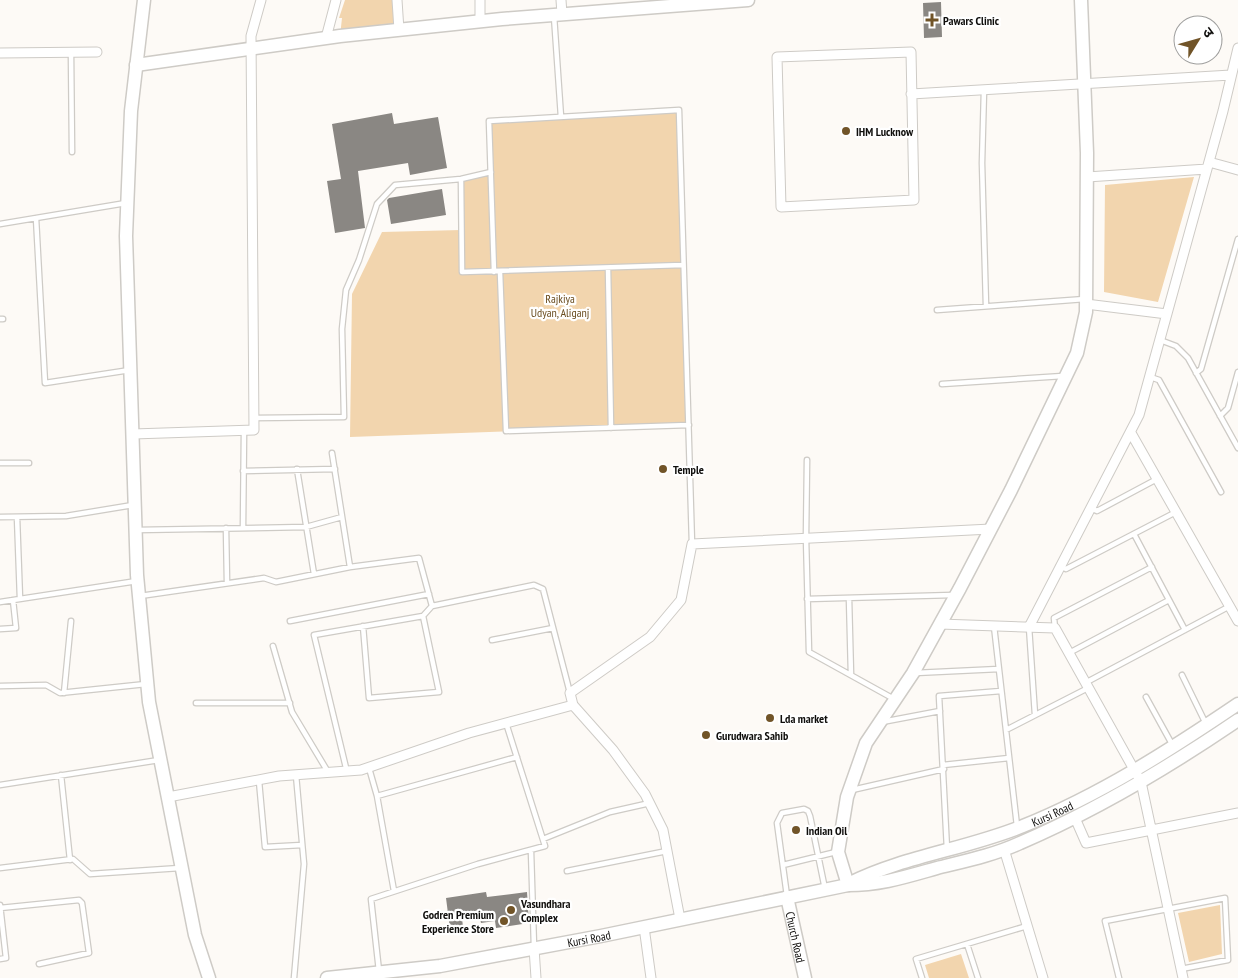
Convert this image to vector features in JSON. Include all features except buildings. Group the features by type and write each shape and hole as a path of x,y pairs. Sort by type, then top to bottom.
{"street":[{"path":"144,0 131,111 126,236 132,369 137,581 147,683 160,760 195,934 208,978"},
{"path":"133,434 254,430 251,36 261,0"},
{"path":"326,38 336,0"},
{"path":"397,0 398,30"},
{"path":"480,0 480,21"},
{"path":"558,15 561,0"},
{"path":"136,65 326,38 480,21 558,15 647,4 748,0"},
{"path":"848,884 838,852 849,791 866,743 913,673 957,594 1077,353 1086,301 1087,177 1081,0"},
{"path":"1029,627 1089,508 1139,415 1208,166 1238,48"},
{"path":"0,53 97,52"},
{"path":"911,52 911,94 914,200 781,206 777,57 911,52"},
{"path":"911,94 1231,75"},
{"path":"1087,177 1208,166 1238,170"},
{"path":"1086,301 1167,314"},
{"path":"1131,433 1238,621"},
{"path":"680,919 663,830 650,803 613,750 573,705 570,693 650,637 681,600 692,544 990,529"},
{"path":"940,624 1055,628 1141,782 1182,973"},
{"name":"Kursi Road","path":"327,978 382,974 440,966 644,927 848,884 873,872 1017,829 1080,800 1174,747 1238,704"},
{"path":"168,797 258,780 296,775 347,772 369,768 469,733 573,705"},
{"name":"Kursi Road","path":"848,884 875,885 1004,849 1075,818 1141,782 1238,720"},
{"path":"1075,818 1086,843 1238,814"},
{"path":"1004,849 1042,978"},
{"name":"Church Road","path":"787,897 805,978"},
{"path":"644,927 651,978"},
{"path":"534,948 536,978"}],"lane":[{"path":"558,15 561,117"},
{"path":"71,52 72,152"},
{"path":"984,90 982,163 986,306"},
{"path":"494,272 489,121 679,110 692,544"},
{"path":"254,418 344,417 342,329 346,290 377,204 395,185 460,179 491,172"},
{"path":"460,179 462,272 683,265"},
{"path":"0,224 128,203"},
{"path":"36,218 45,383 132,369"},
{"path":"1196,373 1201,369 1238,239"},
{"path":"608,268 611,428"},
{"path":"500,272 506,431 689,425"},
{"path":"937,310 1086,301"},
{"path":"1160,340 1176,346 1188,358 1238,448"},
{"path":"1220,416 1228,408 1238,372"},
{"path":"942,384 1066,376"},
{"path":"1150,377 1159,380 1221,492"},
{"path":"243,528 244,431"},
{"path":"332,453 350,567"},
{"path":"807,460 806,538 809,652 895,700"},
{"path":"0,463 29,463"},
{"path":"297,469 314,574"},
{"path":"243,471 334,469"},
{"path":"1089,508 1097,510 1157,479"},
{"path":"0,516 66,516 135,504"},
{"path":"1059,566 1066,569 1176,512"},
{"path":"17,517 20,599"},
{"path":"136,530 306,527 342,517"},
{"path":"226,528 227,583"},
{"path":"1134,534 1185,630"},
{"path":"139,596 264,578 276,582 350,567 419,558 432,606"},
{"path":"1055,628 1054,618 1152,567"},
{"path":"0,602 137,581"},
{"path":"347,772 314,635 423,616 432,606 534,585 543,589 570,693"},
{"path":"290,621 429,594"},
{"path":"807,599 957,594"},
{"path":"849,598 851,675"},
{"path":"0,629 16,628 13,600"},
{"path":"1069,653 1169,600"},
{"path":"1006,730 1230,606"},
{"path":"363,626 369,698 440,692 423,616"},
{"path":"64,693 71,621"},
{"path":"994,626 1017,829"},
{"path":"1029,627 1035,715"},
{"path":"492,640 553,628"},
{"path":"273,646 292,712 329,773"},
{"path":"913,673 999,668"},
{"path":"1182,675 1206,725"},
{"path":"0,686 46,685 60,694 147,683"},
{"path":"948,851 939,696 1001,692"},
{"path":"1146,697 1174,747"},
{"path":"196,703 290,703"},
{"path":"880,723 940,712"},
{"path":"382,974 371,899 478,864 545,846 506,723"},
{"path":"377,796 517,757"},
{"path":"849,791 944,767 1009,758"},
{"path":"0,785 160,760"},
{"path":"369,768 377,796 394,891"},
{"path":"61,775 70,860"},
{"path":"294,978 304,864 296,775"},
{"path":"258,780 265,847 302,845"},
{"path":"543,839 610,812 650,803"},
{"path":"787,897 777,823 782,813 804,809 808,811 825,889"},
{"path":"531,851 534,948"},
{"path":"567,871 667,851"},
{"path":"783,865 838,852"},
{"path":"0,868 73,859 90,874 182,868"},
{"path":"1119,978 1105,921 1225,898 1228,960 1182,973"},
{"path":"0,959 6,958 0,907 79,900 82,902 89,953 39,964"},
{"path":"922,978 916,959 1027,926"},
{"path":"967,944 978,978"}],"green space":[{"path":"345,0 397,0 399,30 340,36 342,18 339,18"},
{"name":"Rajkiya Udyan, Aliganj","path":"679,110 689,425 350,437 352,294 382,232 461,230 461,179 491,171 489,121"},
{"path":"1194,177 1158,302 1104,292 1105,185"},
{"path":"1220,905 1222,954 1189,962 1178,913"},
{"path":"961,954 969,978 929,978 925,965"}],"place":[{"name":"Pawars Clinic","path":"932,20"},
{"name":"IHM Lucknow","path":"846,131"},
{"name":"Temple","path":"663,469"},
{"name":"Lda market","path":"770,718"},
{"name":"Gurudwara Sahib","path":"706,735"},
{"name":"Indian Oil","path":"796,830"},
{"name":"Vasundhara Complex","path":"511,910"},
{"name":"Godren Premium Experience Store","path":"504,921"}]}
